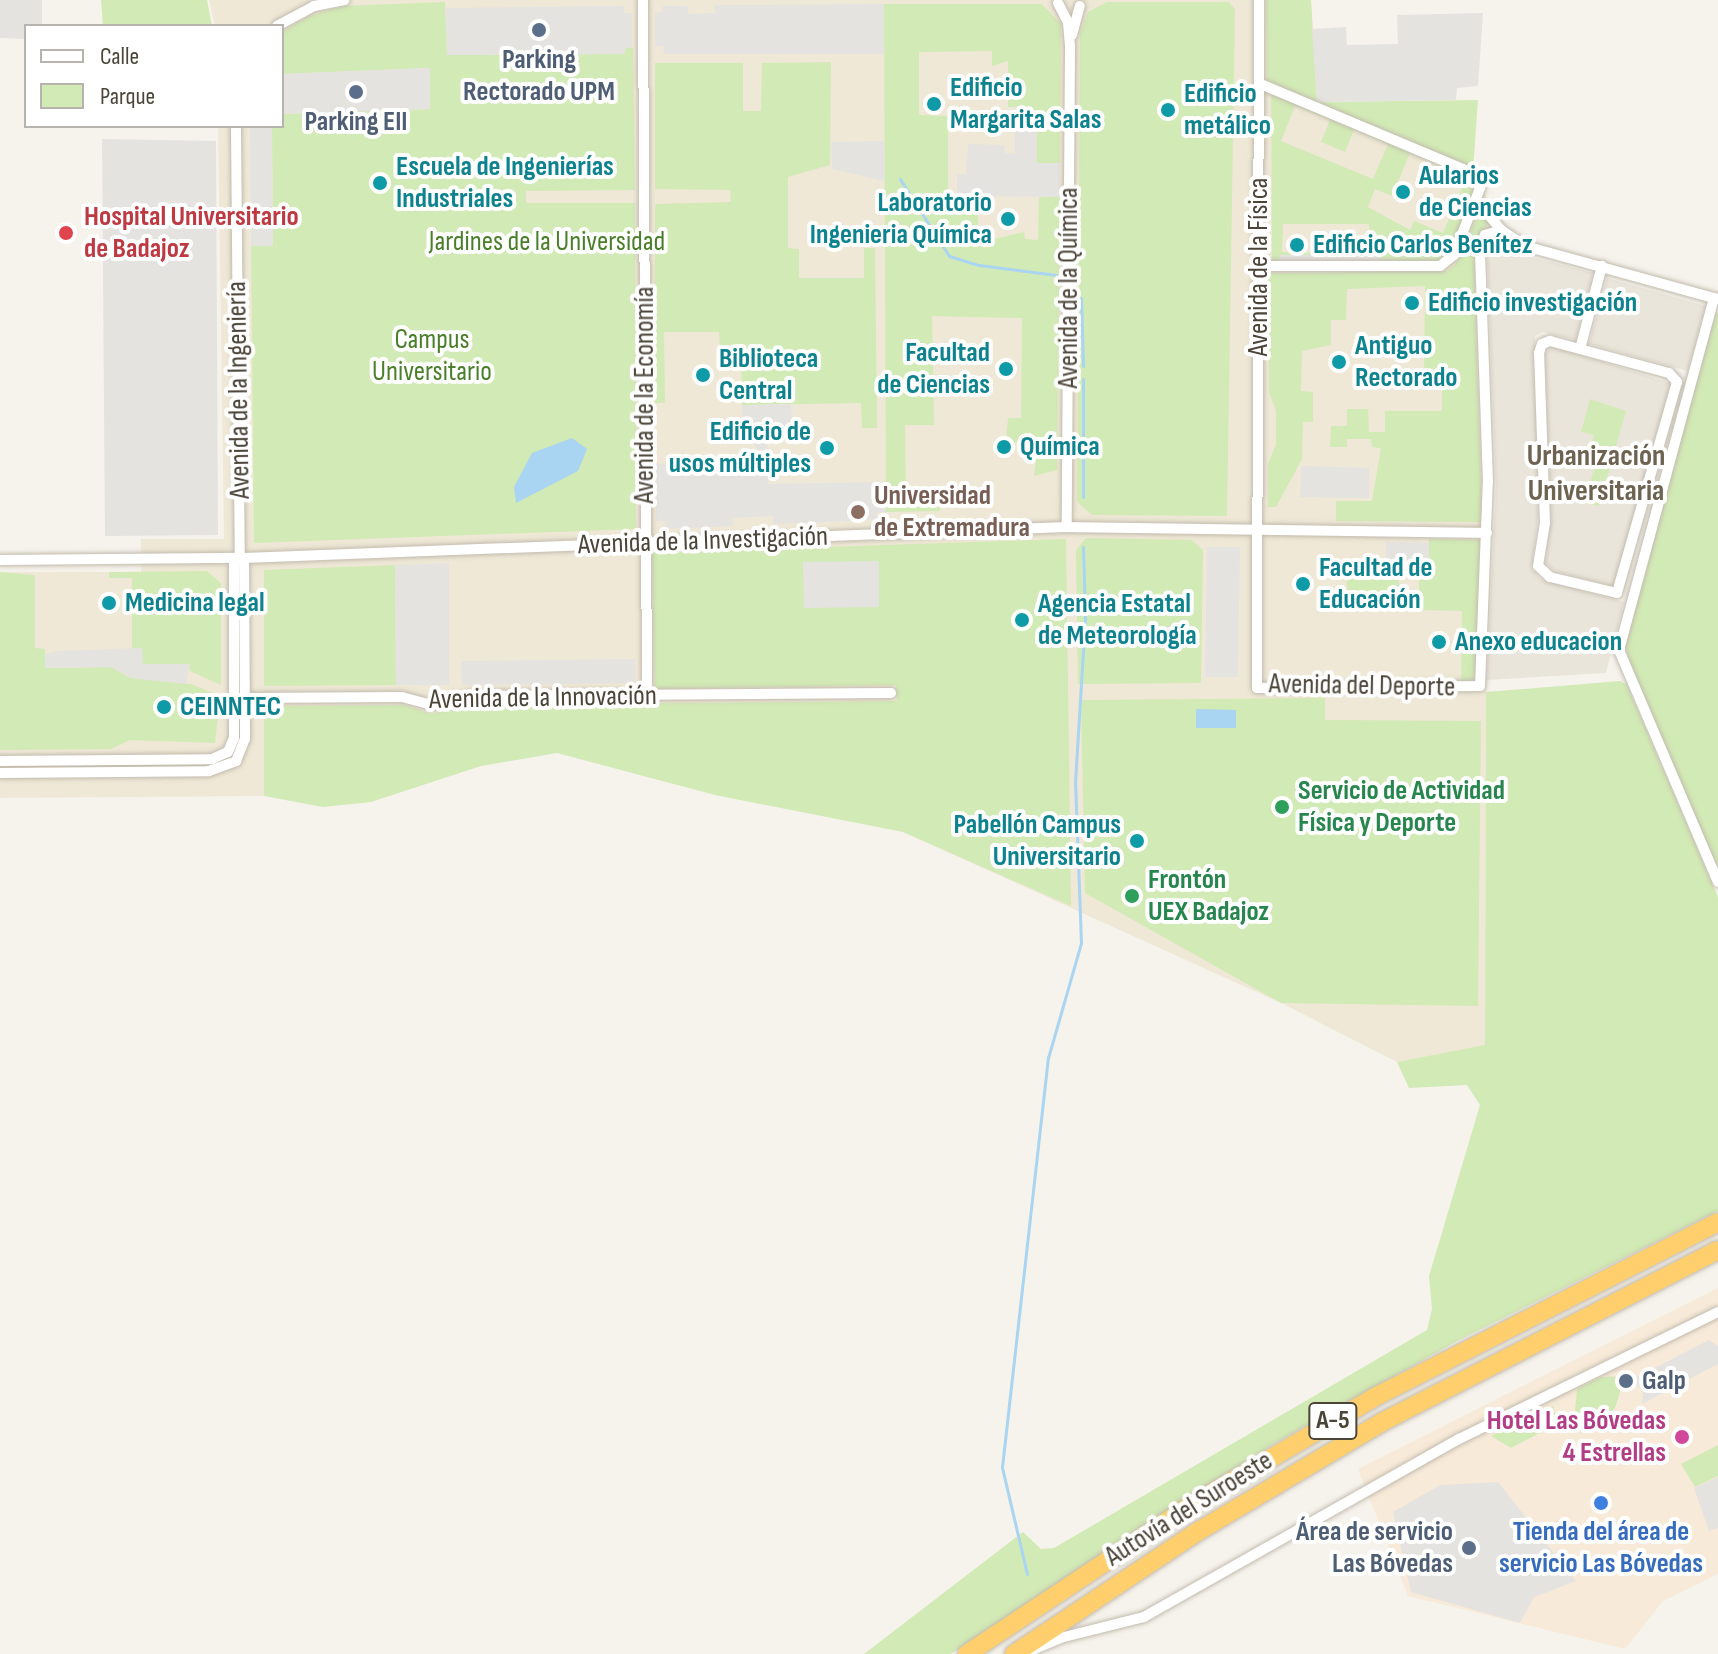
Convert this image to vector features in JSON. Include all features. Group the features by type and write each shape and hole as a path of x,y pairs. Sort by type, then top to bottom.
{"highway":[{"name":"Autovía del Suroeste","path":"967,1654 1178,1513 1375,1397 1718,1222"},
{"name":"Autovía del Suroeste","path":"1014,1654 1197,1532 1382,1422 1718,1250"}],"street":[{"path":"281,24 314,6 344,0"},
{"name":"Avenida de la Economía","path":"643,0 647,695"},
{"path":"1057,2 1083,3"},
{"name":"Avenida de la Química","path":"1057,2 1068,23 1070,48 1067,527"},
{"name":"Avenida de la Química","path":"1070,48 1083,3"},
{"name":"Avenida de la Física","path":"1258,529 1260,3"},
{"path":"1259,266 1440,266 1454,255 1476,200 1479,183 1470,172 1261,84"},
{"name":"Avenida de la Ingeniería","path":"236,128 239,558"},
{"path":"1476,200 1501,230 1525,246 1716,298 1621,629 1619,650 1718,882"},
{"path":"1487,533 1480,252 1485,235 1501,230"},
{"path":"1580,349 1602,266"},
{"path":"1548,341 1580,349 1669,373 1677,382 1622,589 1615,593 1550,577 1538,562 1545,523 1539,348 1548,341"},
{"name":"Avenida de la Investigación","path":"0,560 239,558 1067,527 1487,533"},
{"name":"Avenida del Deporte","path":"1258,529 1257,688 1480,686 1487,533"},
{"path":"0,773 221,770 244,748 239,558"},
{"path":"0,761 212,759 228,752 234,738 239,558"},
{"name":"Avenida de la Innovación","path":"245,698 402,697 431,705 469,696 891,693"},
{"path":"1025,1654 1060,1638 1144,1617 1476,1431 1718,1312"}],"shaded area":[{"path":"0,0 42,0 42,24 24,24 24,39 0,38"},
{"name":"Universidad de Extremadura","path":"209,0 1311,0 1317,104 1482,175 1492,233 1484,255 1493,486 1486,692 1485,1046 1397,1062 1281,1003 903,832 897,701 460,705 432,714 411,708 265,706 264,796 0,798 0,572 141,572 141,539 224,539 218,128 284,128 284,24 215,24"},
{"path":"884,4 884,54 664,54 663,46 655,46 655,13 662,12 663,6 687,6 688,14 715,13 715,5"},
{"name":"Parking Rectorado UPM","path":"624,6 624,13 632,13 632,47 625,48 625,54 447,55 446,8"},
{"path":"1483,13 1478,86 1457,88 1456,100 1317,102 1312,29 1346,27 1347,45 1398,44 1397,15"},
{"name":"Parking EII","path":"430,68 430,109 284,114 284,74"},
{"path":"1015,124 1037,124 1037,163 1060,163 1060,197 957,196 957,174 966,174 968,144 1004,145 1005,153 1015,154"},
{"name":"Parking EII","path":"250,128 272,128 273,246 251,246"},
{"path":"102,139 216,141 218,535 105,536"},
{"path":"884,141 884,181 832,169 831,142"},
{"path":"1498,240 1507,251 1593,273 1576,340 1543,332 1535,336 1538,516 1532,568 1540,579 1624,602 1606,673 1487,680 1496,487 1487,248"},
{"path":"1382,254 1379,263 1280,263 1279,255"},
{"path":"1607,278 1706,306 1688,371 1589,344"},
{"path":"1553,346 1673,384 1617,587 1557,572 1545,563 1551,523 1545,354"},
{"path":"791,404 792,429 767,429 768,484 886,482 886,512 877,512 877,520 774,524 773,516 733,518 733,526 665,529 665,521 656,521 656,464 756,461 755,442 724,443 724,434 742,434 742,405"},
{"path":"1301,466 1369,468 1369,498 1300,497"},
{"path":"1386,542 1429,543 1429,563 1386,563"},
{"path":"1207,547 1240,547 1238,677 1205,677"},
{"path":"879,561 879,607 804,608 803,562"},
{"path":"449,563 449,685 396,685 395,565"},
{"path":"142,648 143,664 190,664 186,684 131,678 111,667 45,668 45,654 57,651"},
{"path":"635,659 635,683 462,685 461,661"},
{"name":"Galp","path":"1718,1288 1718,1574 1663,1601 1625,1649 1408,1596 1358,1469"},
{"path":"1709,1340 1718,1346 1718,1364 1642,1404 1643,1391 1631,1380"},
{"path":"1718,1477 1718,1528 1709,1531 1694,1488"},
{"path":"1498,1482 1576,1581 1534,1597 1520,1623 1411,1592 1393,1512 1440,1485"}],"green space":[{"path":"101,0 207,0 212,24 103,24"},
{"path":"1266,0 1311,0 1317,102 1478,100 1473,171 1267,81"},
{"name":"Campus Universitario","path":"445,2 447,55 624,54 624,47 633,48 635,190 526,191 526,203 635,203 636,529 254,543 251,246 273,245 272,128 284,128 284,114 430,109 429,68 284,74 284,31 309,16 342,6"},
{"path":"1107,2 1229,2 1235,9 1227,516 1092,515 1077,502 1080,33 1088,12"},
{"path":"884,4 1042,4 1061,24 1060,163 1037,163 1037,114 1019,114 1019,107 1008,107 1008,61 992,66 992,51 919,52 919,115 948,116 948,196 993,196 993,205 978,205 978,231 993,232 994,239 1024,232 1025,239 1038,240 1039,197 1060,197 1057,470 1034,476 1037,451 1029,441 1006,443 1008,418 1021,418 1022,318 932,316 934,425 905,425 906,499 940,499 940,511 886,512"},
{"path":"831,62 830,165 788,177 788,248 799,249 799,278 864,278 864,248 875,248 877,428 862,428 861,403 742,405 741,348 720,348 719,332 664,332 665,403 655,403 655,204 731,202 730,190 655,189 655,63 743,63 743,111 761,111 762,63"},
{"path":"1271,94 1469,176 1476,189 1450,256 1439,262 1379,263 1382,254 1280,255 1280,263 1272,262","holes":["1295,106 1330,120 1321,142 1345,152 1354,130 1388,144 1373,179 1281,141","1410,153 1467,176 1443,233 1414,221 1410,230 1368,207 1375,189 1392,196","1283,224 1369,224 1370,253 1341,253 1340,237 1312,237 1312,253 1282,252"]},
{"path":"1479,214 1488,221 1474,261 1482,522 1336,521 1336,501 1372,501 1381,448 1372,447 1371,439 1347,439 1347,447 1330,447 1331,426 1347,426 1347,409 1368,409 1369,432 1385,432 1385,411 1442,411 1442,383 1424,382 1425,286 1347,289 1346,320 1331,320 1331,345 1302,351 1301,391 1313,392 1313,422 1303,422 1302,459 1276,507 1268,507 1268,464 1276,444 1276,411 1269,392 1269,273 1447,271 1455,265"},
{"path":"1716,313 1718,868 1632,672 1624,640"},
{"path":"1590,399 1626,411 1599,506 1584,502 1596,463 1586,460 1594,435 1581,432"},
{"path":"1086,538 1192,540 1203,550 1201,683 1078,684 1076,550"},
{"path":"1066,539 1071,906 903,832 715,795 557,753 481,766 371,802 323,807 264,796 264,706 404,705 432,714 460,705 897,701 896,685 655,689 652,553"},
{"path":"1429,539 1481,540 1476,677 1471,681 1461,683 1462,611 1419,610 1419,567 1429,567"},
{"path":"395,565 396,685 264,686 264,570"},
{"path":"1347,567 1399,567 1399,596 1347,596"},
{"path":"207,571 221,583 221,685 190,671 189,664 142,664 142,649 132,649 132,578 109,578 109,572"},
{"path":"0,572 35,575 35,648 45,649 45,668 111,667 131,678 191,684 220,696 215,743 130,740 111,749 0,750"},
{"path":"1620,681 1627,685 1718,897 1718,1211 1459,1340 1275,1443 951,1654 864,1654 1023,1532 1041,1549 1054,1548 1427,1330 1432,1309 1429,1276 1480,1105 1467,1085 1409,1088 1397,1062 1485,1045 1486,692"},
{"name":"Servicio de Actividad Física y Deporte","path":"1325,698 1325,720 1481,721 1478,1006 1281,1003 1085,893 1081,700"},
{"path":"1625,1376 1615,1408 1601,1421 1586,1422 1575,1412 1577,1389 1601,1377"},
{"path":"1553,1406 1556,1416 1549,1428 1511,1448 1491,1436"},
{"path":"1718,1445 1718,1476 1695,1487 1681,1464"}],"water":[{"path":"572,438 587,449 578,471 516,503 514,487 532,453"},
{"path":"1196,709 1236,710 1236,728 1196,728"}],"waterway":[{"path":"900,179 949,256 979,265 1056,275"},
{"path":"1081,298 1083,366"},
{"path":"1083,379 1083,497"},
{"path":"1027,1574 1002,1467 1048,1058 1081,943 1075,782 1085,617 1083,547"}],"place":[{"name":"Parking Rectorado UPM","path":"539,30"},
{"name":"Parking EII","path":"356,92"},
{"name":"Edificio Margarita Salas","path":"934,104"},
{"name":"Edificio metálico","path":"1168,110"},
{"name":"Escuela de Ingenierías Industriales","path":"380,183"},
{"name":"Aularios de Ciencias","path":"1403,192"},
{"name":"Laboratorio Ingenieria Química","path":"1008,219"},
{"name":"Hospital Universitario de Badajoz","path":"66,233"},
{"name":"Edificio Carlos Benítez","path":"1297,245"},
{"name":"Edificio investigación","path":"1412,303"},
{"name":"Antiguo Rectorado","path":"1339,362"},
{"name":"Facultad de Ciencias","path":"1006,369"},
{"name":"Biblioteca Central","path":"703,375"},
{"name":"Química","path":"1004,447"},
{"name":"Edificio de usos múltiples","path":"827,448"},
{"name":"Universidad de Extremadura","path":"858,512"},
{"name":"Facultad de Educación","path":"1303,584"},
{"name":"Medicina legal","path":"109,603"},
{"name":"Agencia Estatal de Meteorología","path":"1022,620"},
{"name":"Anexo educacion","path":"1439,642"},
{"name":"CEINNTEC","path":"164,707"},
{"name":"Servicio de Actividad Física y Deporte","path":"1282,807"},
{"name":"Pabellón Campus Universitario","path":"1137,841"},
{"name":"Frontón UEX Badajoz","path":"1132,896"},
{"name":"Galp","path":"1626,1381"},
{"name":"Hotel Las Bóvedas 4 Estrellas","path":"1682,1437"},
{"name":"Tienda del área de servicio Las Bóvedas","path":"1601,1503"},
{"name":"Área de servicio Las Bóvedas","path":"1469,1548"}],"district":[{"name":"Urbanización Universitaria","path":"1596,473"}],"park label":[{"name":"Jardines de la Universidad","path":"547,242"}]}
